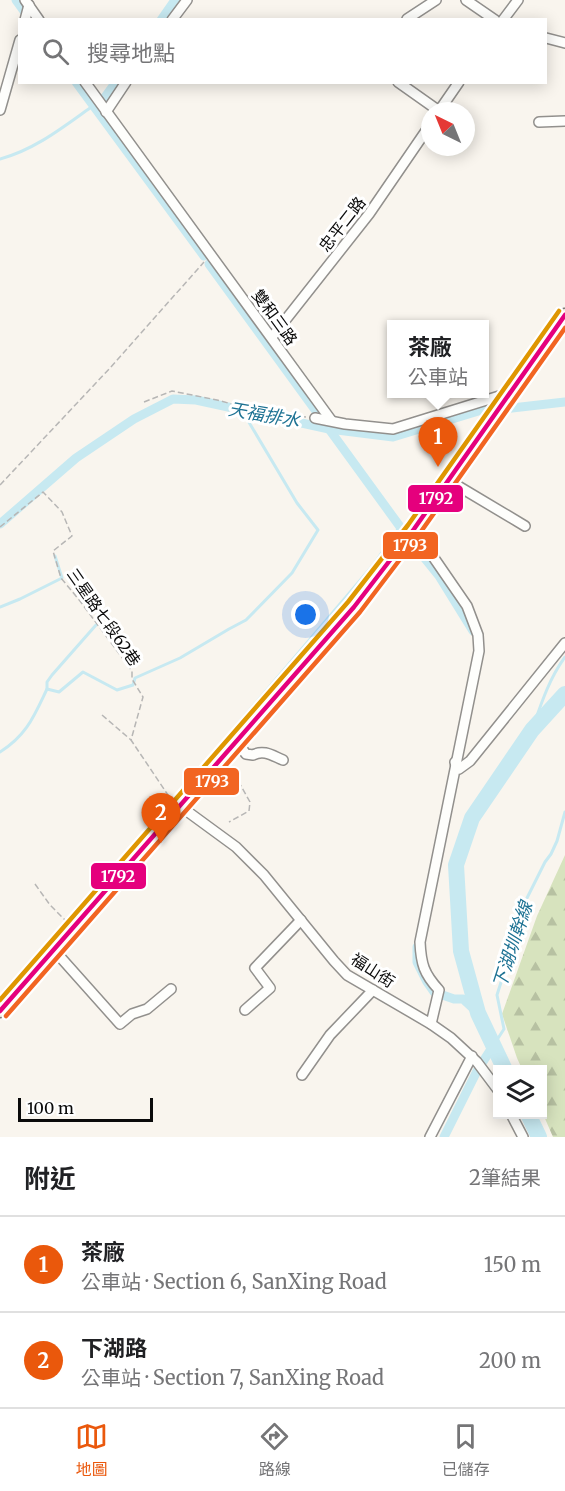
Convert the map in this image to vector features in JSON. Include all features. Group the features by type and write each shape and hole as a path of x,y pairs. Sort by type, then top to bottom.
{"main road":[{"path":"0,1011 354,607 409,535 565,315"}],"street":[{"path":"174,18 187,0"},
{"path":"409,18 436,0"},
{"path":"466,0 492,18"},
{"path":"504,18 518,0"},
{"path":"547,38 565,43"},
{"path":"0,110 18,47"},
{"name":"雙和三路","path":"86,84 272,337 323,419"},
{"path":"106,112 125,84"},
{"path":"401,84 426,102"},
{"path":"445,102 458,84"},
{"path":"539,122 565,121"},
{"name":"忠平二路","path":"272,337 369,214 421,138"},
{"path":"323,419 345,424 393,429 509,393"},
{"path":"448,480 525,526"},
{"path":"409,535 467,606 478,635 479,651 420,942 422,964 438,994 431,1024"},
{"path":"455,762 459,769 470,761 565,643"},
{"path":"236,741 246,754 253,755 264,751 283,760"},
{"name":"福山街","path":"179,807 236,847 264,876 347,975 451,1038 477,1062 493,1083"},
{"path":"245,1010 270,988 255,968 301,920"},
{"path":"54,950 120,1024 132,1014 147,1009 171,989"},
{"path":"302,1075 330,1035 373,990"},
{"path":"430,1137 477,1062"},
{"path":"514,1119 523,1137"}],"path":[{"path":"0,485 110,368 202,264"},
{"path":"144,402 172,391 258,411 323,419"},
{"name":"三星路七段62巷","path":"0,527 43,492 62,512 72,536 53,551 61,578 132,671 132,679 143,697 131,740"},
{"path":"102,715 131,740 179,807"},
{"path":"221,759 250,802 249,811 229,822"},
{"path":"35,884 50,905 73,927"}],"green space":[{"path":"565,855 565,1137 553,1137 545,1119 547,1119 547,1065 520,1065 502,1014 537,916"}],"waterway":[{"path":"16,0 24,11"},
{"path":"162,18 175,0"},
{"path":"77,84 204,256"},
{"path":"103,100 115,84"},
{"path":"0,159 36,144 90,108"},
{"path":"209,264 401,528"},
{"name":"天福排水","path":"0,524 76,458 134,419 173,399 196,400 329,429 393,437 485,409 565,402"},
{"path":"0,752 23,732 34,716 47,689 59,692 83,672 117,690 133,685 135,678 180,658 246,620 292,573 318,530 297,503 247,419 247,412"},
{"path":"0,997 145,833 374,564 400,526"},
{"path":"414,545 439,576 473,631"},
{"path":"0,607 62,578 55,556"},
{"path":"47,689 47,682 52,675 96,625"},
{"path":"532,730 550,683 565,657"},
{"path":"503,1065 478,1013 461,951 456,865 472,818 532,730 565,694"},
{"name":"下湖圳幹線","path":"493,1046 504,1029 497,995 515,938 519,914 557,841 565,812"},
{"path":"417,947 417,962 434,992 454,999 463,999 478,1013"},
{"path":"444,1137 477,1071 493,1046"},
{"path":"530,1119 539,1137"}],"transit line":[{"path":"0,1000 348,602 408,525 559,311"},
{"name":"1792","path":"0,1011 354,607 414,529 565,315"},
{"name":"1793","path":"6,1016 360,612 420,533 565,328"}],"place":[{"name":"茶廠","path":"438,467"},
{"name":"下湖路","path":"161,843"}]}
